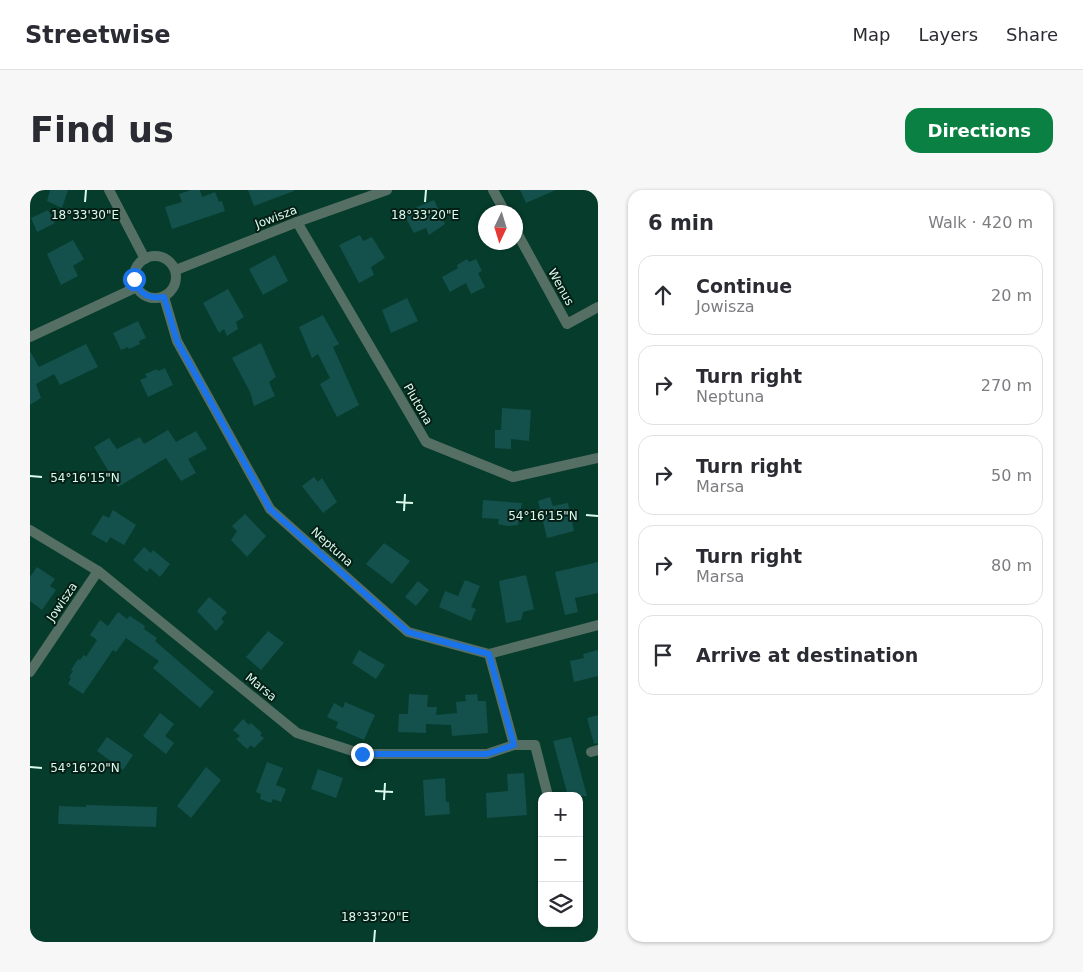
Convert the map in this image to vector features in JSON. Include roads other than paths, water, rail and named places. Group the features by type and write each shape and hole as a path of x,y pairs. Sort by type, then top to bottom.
{"street":[{"path":"109,190 145,258"},
{"name":"Jowisza","path":"176,270 297,222 387,190"},
{"path":"493,190 501,205"},
{"name":"Plutona","path":"297,222 426,442 513,477 598,458"},
{"name":"Wenus","path":"523,244 567,324 598,307"},
{"path":"163,257 171,262 176,270 175,286 164,297 148,297 143,295 136,287 135,271 145,258 163,257"},
{"path":"30,337 136,287"},
{"name":"Neptuna","path":"164,297 177,341 270,509 408,632 489,654"},
{"name":"Marsa","path":"30,530 98,571 296,733 362,754 487,754 514,745 535,745 547,792"},
{"name":"Jowisza","path":"30,672 98,571"},
{"path":"514,745 489,654 598,625"}]}
